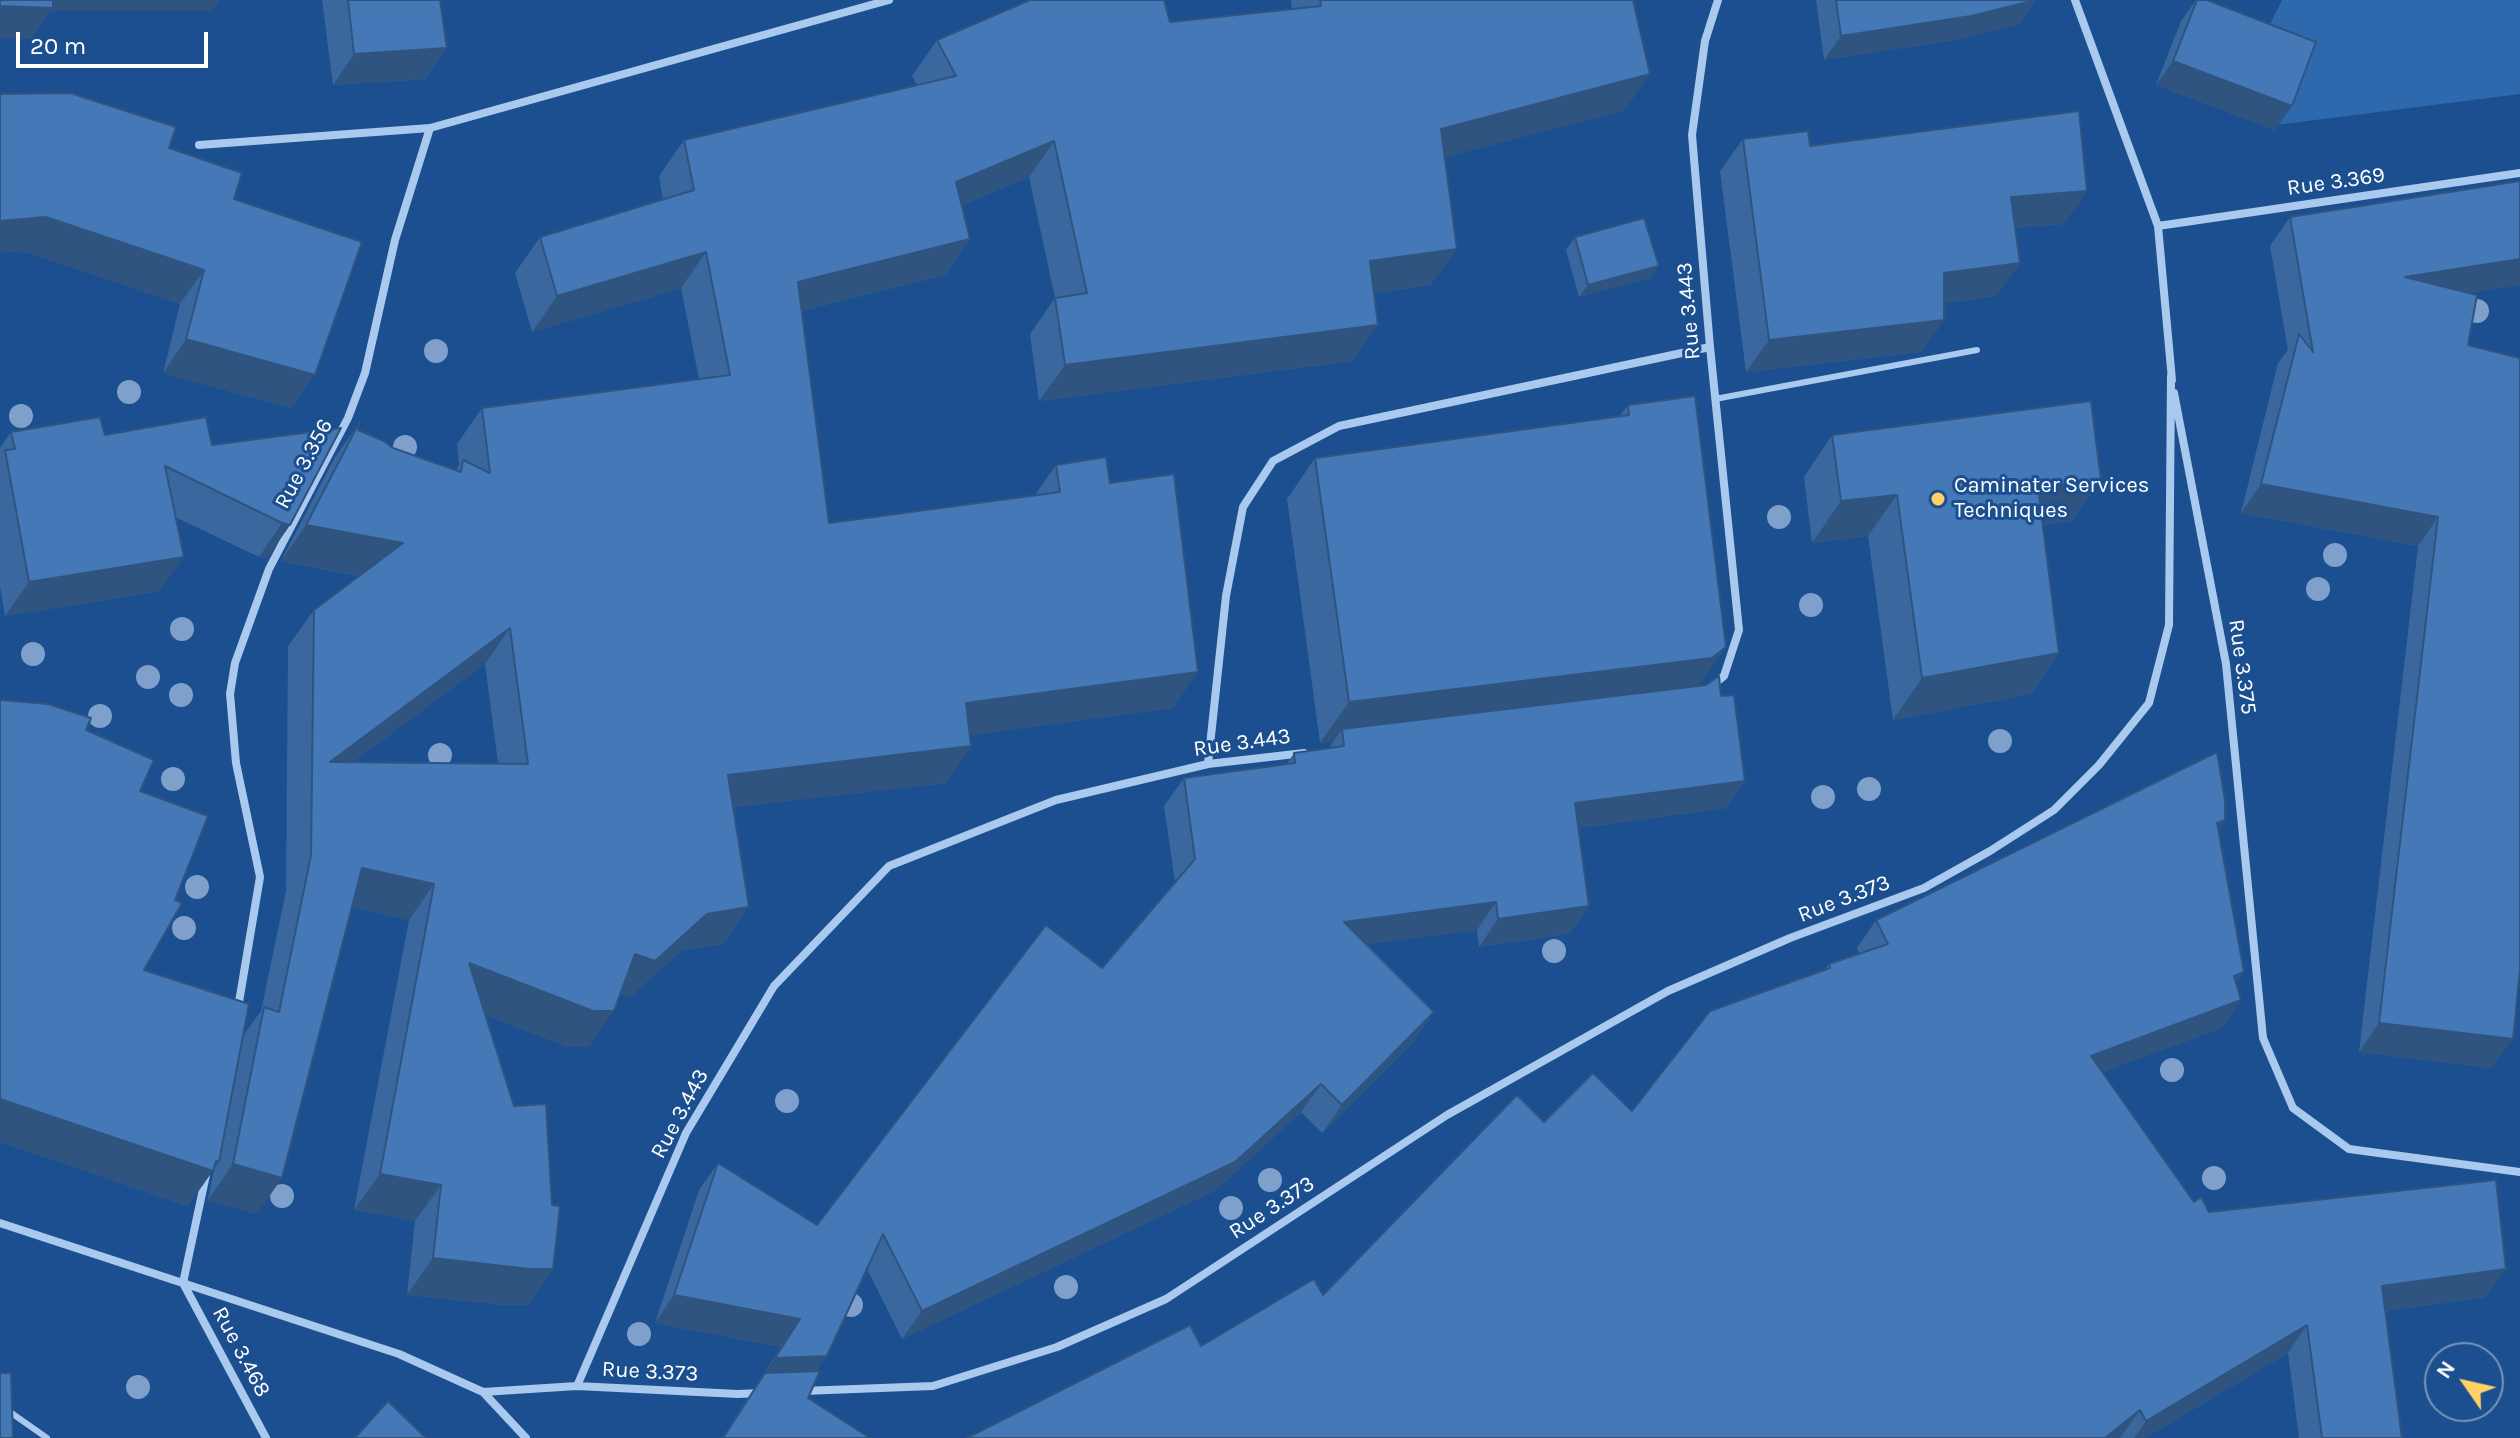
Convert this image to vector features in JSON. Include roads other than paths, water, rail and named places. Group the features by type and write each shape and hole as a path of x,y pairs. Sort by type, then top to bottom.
{"street":[{"path":"199,145 430,128 889,0"},
{"name":"Rue 3.443","path":"1705,691 1724,676 1739,630 1692,135 1705,41 1718,0"},
{"name":"Rue 3.375","path":"2075,0 2158,226 2171,376 2226,664 2263,1038 2293,1108 2349,1149 2520,1172"},
{"name":"Rue 3.356","path":"236,1016 260,877 236,763 230,694 235,663 269,569 353,407 365,373 395,240 430,128"},
{"name":"Rue 3.369","path":"2158,226 2520,173"},
{"path":"1208,764 1226,596 1243,507 1273,461 1339,426 1710,347"},
{"name":"Rue 3.373","path":"798,1392 933,1386 1057,1347 1166,1299 1447,1115 1668,991 1790,938 1924,888 2054,810 2099,765 2149,703 2169,625 2171,376"},
{"name":"Rue 3.443","path":"577,1386 686,1133 774,986 889,866 1056,800 1208,764 1312,752"},
{"path":"183,1283 208,1167"},
{"name":"Rue 3.373","path":"0,1223 399,1354 483,1392 577,1386 768,1393"},
{"name":"Rue 3.468","path":"183,1283 266,1438"},
{"path":"483,1392 526,1438"}],"lane":[{"path":"1715,399 1977,350"},
{"path":"0,1405 47,1438"}],"place":[{"name":"Caminater Services Techniques","path":"1938,499"}]}
